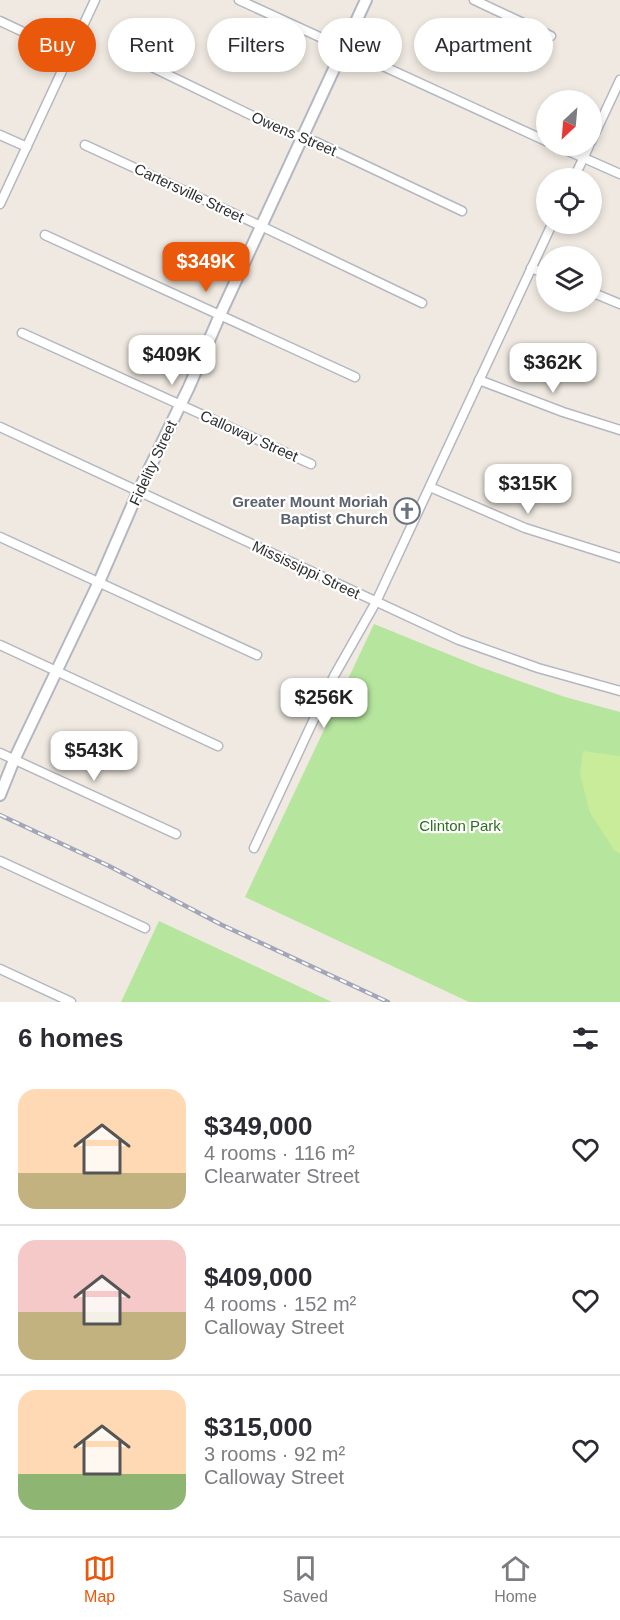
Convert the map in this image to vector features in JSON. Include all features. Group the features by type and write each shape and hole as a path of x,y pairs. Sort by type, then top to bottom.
{"main road":[{"name":"Fidelity Street","path":"358,18 366,0"},
{"name":"Fidelity Street","path":"0,795 14,760 99,582 138,492 333,72"}],"street":[{"path":"87,18 95,0"},
{"path":"239,0 318,36"},
{"path":"474,0 512,18"},
{"path":"0,21 18,29"},
{"path":"0,204 62,72"},
{"name":"Owens Street","path":"162,72 288,133 316,142 462,211"},
{"path":"396,72 536,136"},
{"path":"602,118 620,80"},
{"path":"0,135 27,147"},
{"name":"Cartersville Street","path":"85,146 261,226 422,303"},
{"path":"579,168 584,157 620,174"},
{"path":"254,848 334,676 376,602 547,234"},
{"path":"45,235 355,377"},
{"path":"531,268 536,270"},
{"path":"602,297 620,304"},
{"name":"Calloway Street","path":"22,333 311,464"},
{"path":"479,380 563,412 620,430"},
{"name":"Mississippi Street","path":"0,428 459,640 538,668 620,691"},
{"path":"430,487 525,528 620,558"},
{"path":"0,537 257,655"},
{"path":"0,645 218,746"},
{"path":"0,753 176,834"},
{"path":"0,861 146,928"},
{"path":"0,969 71,1002"}],"green space":[{"name":"Clinton Park","path":"374,624 480,667 565,697 620,712 620,1002 469,1002 245,897"},
{"path":"583,751 620,756 620,854 615,851 590,813 580,774"},
{"path":"159,921 332,1002 121,1002"}],"railway":[{"path":"0,815 109,866 222,925 388,1002"}],"place":[{"name":"Greater Mount Moriah Baptist Church","path":"407,511"}]}
